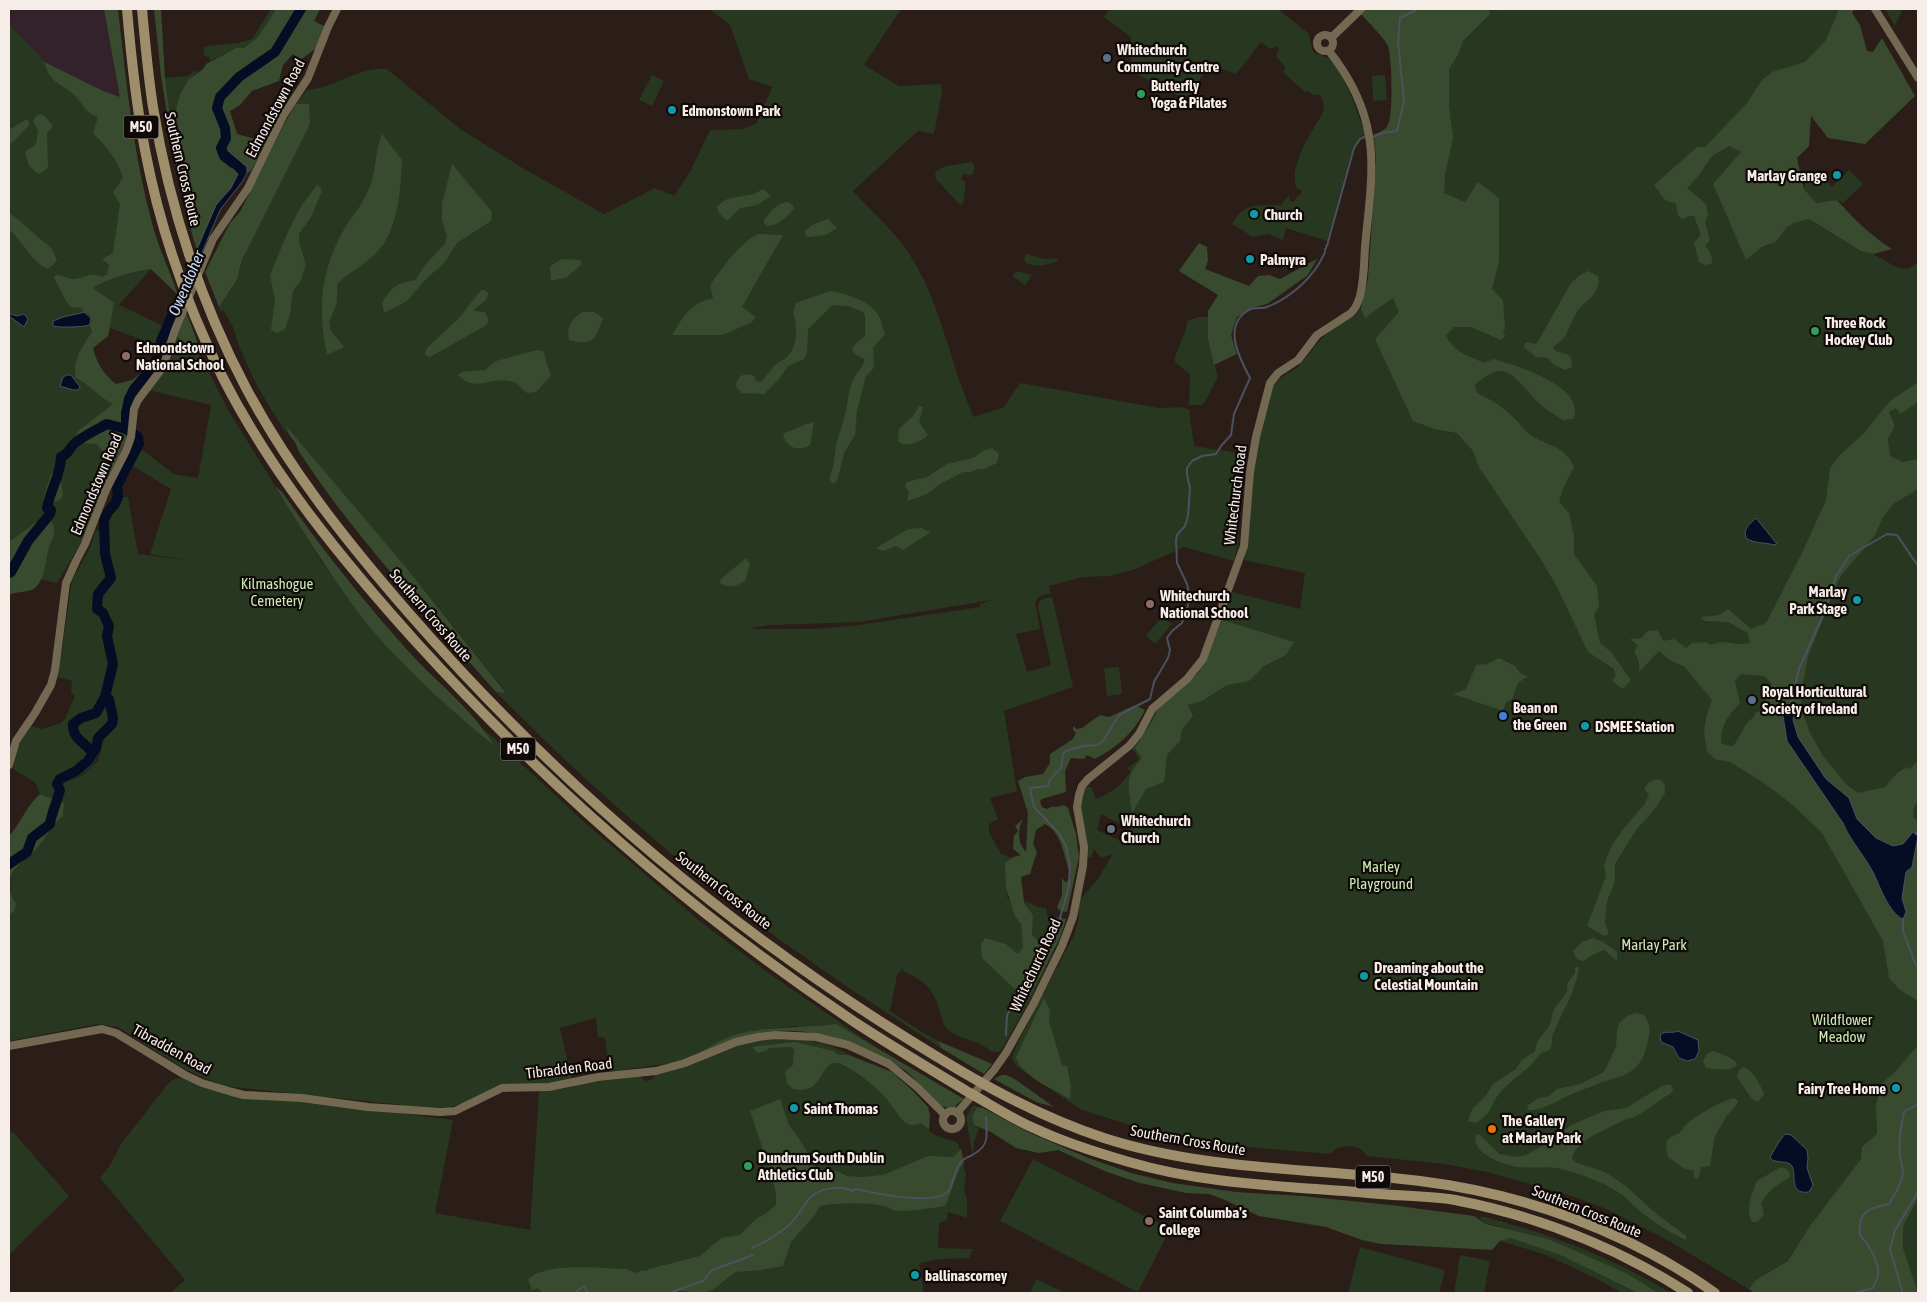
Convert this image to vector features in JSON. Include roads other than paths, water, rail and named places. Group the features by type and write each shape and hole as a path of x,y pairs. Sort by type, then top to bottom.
{"highway":[{"name":"Southern Cross Route","path":"127,9 133,76 144,149 161,217 184,292 204,339 246,420 285,480 320,528 391,614 471,702 522,754 627,850 748,947 824,1002 876,1036 988,1103 1036,1129 1127,1161 1176,1175 1247,1184 1452,1200 1550,1225 1574,1234 1664,1278 1688,1293"},
{"name":"Southern Cross Route","path":"142,9 153,106 170,190 197,278 244,385 263,418 292,464 325,509 383,584 422,628 484,697 639,842 742,925 860,1009 933,1055 1040,1112 1074,1127 1147,1151 1269,1168 1421,1181 1508,1198 1548,1209 1628,1242 1672,1265 1715,1293"}],"street":[{"name":"Edmondstown Road","path":"9,764 16,741 35,713 51,684 55,670 66,584 86,544 106,490 126,451 132,433 134,410 138,400 163,367 174,330 213,239 248,188 283,116 308,78 337,9"},
{"name":"Whitechurch Road","path":"945,1115 944,1124 948,1128 954,1129 960,1123 958,1113 1006,1053 1034,1003 1062,946 1073,917 1083,866 1084,847 1077,807 1078,795 1082,786 1129,746 1139,734 1152,709 1187,679 1203,659 1244,546 1253,454 1270,384 1278,374 1298,360 1317,336 1347,316 1355,309 1357,304 1363,280 1370,201 1369,137 1353,87 1343,68 1329,50 1321,51 1317,47 1316,42 1324,34 1331,38 1361,9"},
{"path":"1874,9 1918,78"},
{"path":"1329,50 1333,45 1331,38"},
{"name":"Tibradden Road","path":"9,1046 102,1029 116,1033 202,1083 232,1092 302,1098 368,1107 440,1112 455,1111 502,1088 549,1087 598,1077 656,1071 685,1063 736,1042 775,1034 800,1035 836,1041 862,1050 881,1060 903,1074 945,1115"},
{"path":"945,1115 952,1111 958,1113"}],"water":[{"path":"227,150 247,167 247,173 220,210 171,326 165,324 216,205 231,188 238,174 221,158"},
{"path":"84,312 91,318 90,325 72,327 53,326 53,321"},
{"path":"10,314 17,316 24,314 28,319 24,327 9,316"},
{"path":"71,375 80,387 78,390 60,386 63,377"},
{"path":"1756,518 1777,544 1756,542 1746,538 1746,529"},
{"path":"1791,704 1796,706 1793,720 1798,737 1826,779 1849,798 1857,819 1876,838 1893,846 1903,844 1913,832 1918,836 1912,867 1906,872 1902,898 1906,912 1903,919 1889,906 1874,874 1843,823 1787,741 1782,710"},
{"path":"1678,1031 1698,1040 1699,1051 1695,1059 1687,1061 1679,1058 1673,1047 1661,1042 1660,1035"},
{"path":"1785,1134 1791,1135 1807,1150 1807,1168 1813,1185 1809,1192 1798,1190 1790,1164 1770,1158"}],"waterway":[{"name":"Owendoher","path":"233,163 224,156 221,148 226,138 225,128 217,108 220,97 239,77 275,52 301,9"},
{"path":"1373,137 1382,133 1397,131 1404,101 1398,42 1400,18 1418,9"},
{"path":"1328,242 1354,148 1360,139 1366,136"},
{"path":"1325,250 1328,243"},
{"path":"1006,1035 1007,1015 1055,936 1069,886 1070,865 1066,846 1059,833 1034,807 1030,788 1048,786 1050,779 1061,768 1063,754 1066,751 1083,746 1097,745 1103,741 1119,715 1150,699 1154,682 1168,658 1170,650 1167,638 1182,623 1190,599 1187,584 1177,563 1176,540 1177,535 1185,526 1188,516 1190,488 1187,468 1192,461 1202,456 1216,454 1231,435 1234,414 1250,378 1241,361 1235,342 1236,324 1241,316 1249,310 1267,307 1294,292 1309,277 1325,252"},
{"name":"Owendoher","path":"92,752 77,737 73,724 81,718 96,713 105,697 113,664 107,636 109,626 103,613 97,609 98,594 111,578 105,554 104,520 115,504 118,497 117,486 139,444 138,437 126,429 126,413 129,399 134,389 152,368 160,352 161,341 173,313"},
{"path":"9,573 28,541 50,514 51,510 47,508 61,464 61,457 79,440 107,424 126,429"},
{"path":"1791,704 1799,669 1824,613 1836,576 1849,556 1887,534 1897,535 1918,566"},
{"name":"Owendoher","path":"9,864 27,852 32,838 50,824 60,790 57,784 60,779 76,771 88,761 96,748 98,738 112,724 113,718 109,699 105,697"},
{"path":"1916,834 1918,830"},
{"path":"1903,919 1903,931 1918,968"},
{"path":"1854,1293 1873,1288 1878,1278 1876,1260 1860,1235 1860,1221 1866,1212 1889,1204 1898,1188 1903,1171 1899,1145 1904,1112 1918,1104"},
{"path":"752,1248 785,1229 811,1197 820,1191 842,1188 890,1196 919,1198 932,1198 943,1195 949,1190 961,1162 983,1146 987,1134 986,1117"},
{"path":"1903,1293 1890,1250 1895,1230 1918,1192"},
{"path":"669,1293 703,1281 712,1270 753,1255"},
{"path":"574,1293 584,1286 588,1293"}],"place":[{"name":"Whitechurch Community Centre","path":"1107,58"},
{"name":"Butterfly Yoga & Pilates","path":"1141,94"},
{"name":"Edmonstown Park","path":"672,110"},
{"name":"Marlay Grange","path":"1837,175"},
{"name":"Church","path":"1254,214"},
{"name":"Palmyra","path":"1250,259"},
{"name":"Three Rock Hockey Club","path":"1815,331"},
{"name":"Edmondstown National School","path":"126,356"},
{"name":"Marlay Park Stage","path":"1857,600"},
{"name":"Whitechurch National School","path":"1150,604"},
{"name":"Royal Horticultural Society of Ireland","path":"1752,700"},
{"name":"Bean on the Green","path":"1503,716"},
{"name":"DSMEE Station","path":"1585,726"},
{"name":"Whitechurch Church","path":"1111,829"},
{"name":"Dreaming about the Celestial Mountain","path":"1364,976"},
{"name":"Fairy Tree Home","path":"1896,1088"},
{"name":"Saint Thomas","path":"794,1108"},
{"name":"The Gallery at Marlay Park","path":"1492,1129"},
{"name":"Dundrum South Dublin Athletics Club","path":"748,1166"},
{"name":"Saint Columba's College","path":"1149,1221"},
{"name":"ballinascorney","path":"915,1275"}],"park label":[{"name":"Kilmashogue Cemetery","path":"277,592"},
{"name":"Marley Playground","path":"1381,874"},
{"name":"Marlay Park","path":"1654,944"},
{"name":"Wildflower Meadow","path":"1842,1028"}]}
